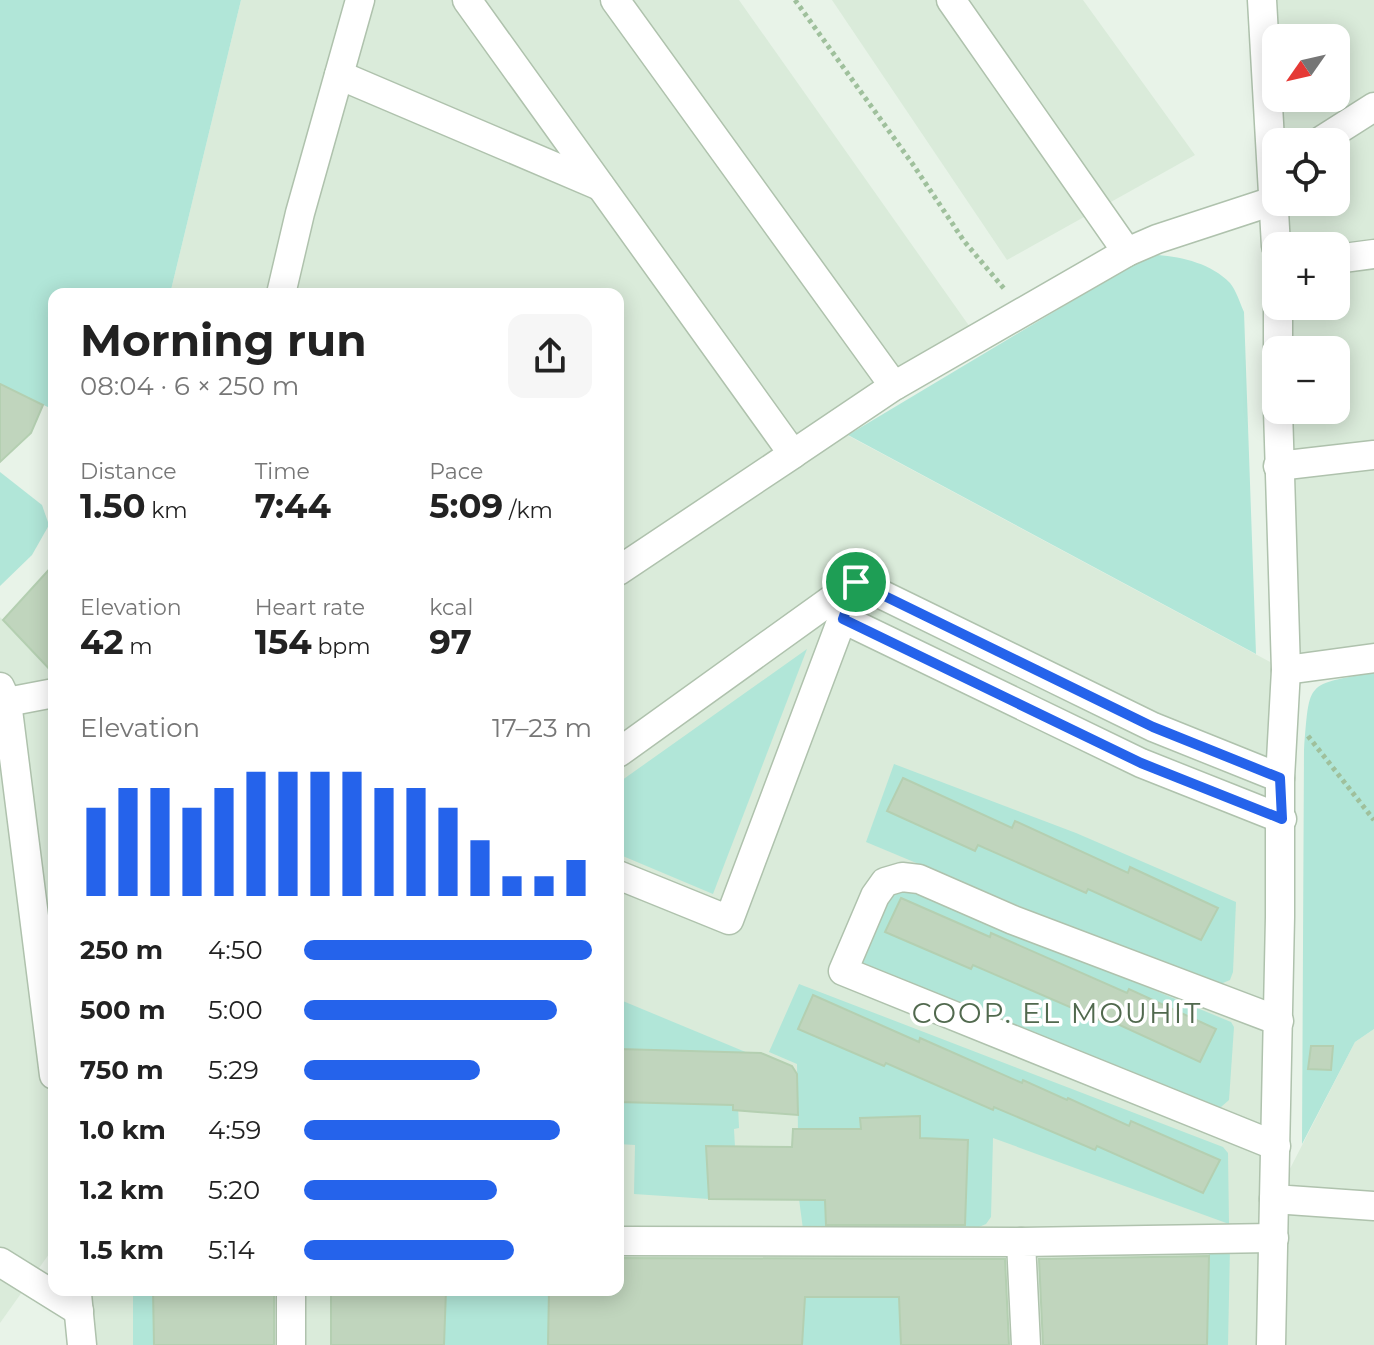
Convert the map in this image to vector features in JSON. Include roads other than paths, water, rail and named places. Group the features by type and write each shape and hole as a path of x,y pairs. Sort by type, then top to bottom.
{"street":[{"path":"282,288 300,213 360,0"},
{"path":"467,0 793,454"},
{"path":"615,0 894,386"},
{"path":"951,0 1127,252"},
{"path":"1262,0 1270,128"},
{"path":"339,75 601,186"},
{"path":"1341,128 1374,107"},
{"path":"624,567 894,386 1021,311 1127,252 1262,203"},
{"path":"1350,257 1374,254"},
{"path":"1271,1345 1279,1021 1280,778 1286,670 1278,424"},
{"path":"1278,466 1374,455"},
{"path":"856,582 1153,727 1280,778"},
{"path":"624,877 729,920 856,582"},
{"path":"624,749 856,582"},
{"path":"843,619 1141,763 1282,819"},
{"path":"1286,670 1374,658"},
{"path":"48,693 3,694 48,1030"},
{"path":"1141,763 1153,727"},
{"path":"1276,1146 843,971 875,896 885,882 902,877 919,879 1013,920 1279,1021"},
{"path":"1274,1199 1374,1206"},
{"path":"624,1241 1021,1242 1274,1238"},
{"path":"1021,1242 1026,1345"},
{"path":"0,1262 48,1285"},
{"path":"291,1296 291,1345"},
{"path":"78,1300 82,1345"}],"district":[{"name":"COOP. EL MOUHIT","path":"1057,1013"}]}
